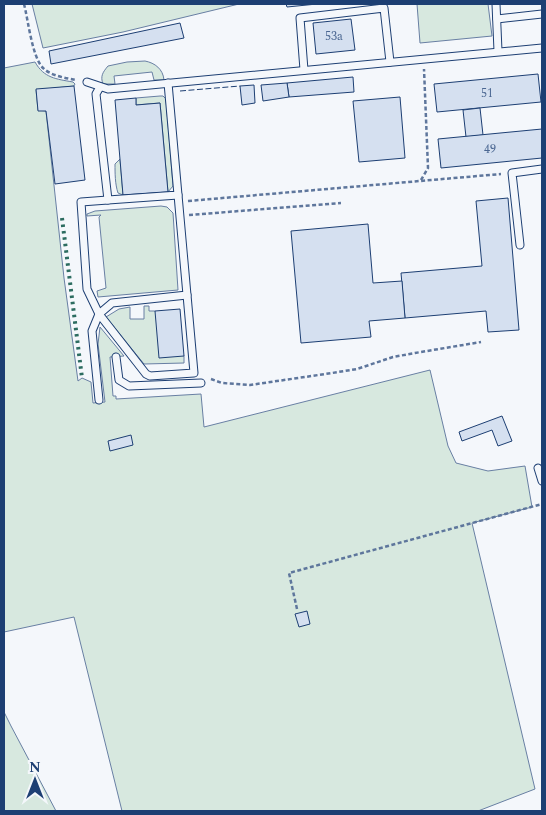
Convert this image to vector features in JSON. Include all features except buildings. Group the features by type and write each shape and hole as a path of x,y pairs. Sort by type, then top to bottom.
{"lane":[{"path":"496,4 498,51"},
{"path":"304,70 300,18 384,8 390,62"},
{"path":"497,19 542,14"},
{"path":"87,82 108,89 542,48"},
{"path":"116,357 119,380 128,386 198,383 194,374 168,83"},
{"path":"100,87 96,94 108,200"},
{"path":"520,245 512,173 542,169"},
{"path":"179,199 81,202 87,288 99,314 146,374 150,376 194,374"},
{"path":"98,400 92,331 99,314 112,303 187,295"},
{"path":"538,468 542,481"}],"path":[{"path":"24,4 33,47 42,68 53,74 87,82"},
{"path":"421,180 428,168 424,69"},
{"path":"179,199 512,173"},
{"path":"180,216 341,203"},
{"path":"194,374 203,373 211,380 222,383 250,385 357,369 393,357 481,342"},
{"path":"298,609 289,573 542,504"}],"shaded area":[{"path":"32,4 239,4 123,32 43,48"},
{"path":"417,4 488,4 492,36 420,43"},
{"path":"145,61 158,67 164,80 154,80 152,72 114,76 115,84 103,84 102,74 108,66"},
{"path":"35,62 46,75 75,84 74,86 36,90 38,110 46,111 64,278 78,381 82,378 91,382 93,403 105,402 98,344 100,327 124,356 110,357 113,396 116,396 116,399 201,394 204,427 430,370 448,446 456,463 488,471 525,466 532,507 472,523 535,789 478,811 122,811 74,617 4,632 4,68"},
{"path":"163,96 166,99 173,186 168,192 160,103 136,105 136,98"},
{"path":"120,159 123,195 118,193 115,178 115,164"},
{"path":"167,207 173,213 178,290 98,297 97,291 106,288 99,217 101,215 87,216 87,214 95,211"},
{"path":"144,306 149,306 149,311 155,311 184,356 184,363 144,364 106,317 119,309 130,307 130,319 144,319"},
{"path":"4,712 11,726 56,811 4,811"}],"hedge":[{"path":"62,218 82,378"}],"fence":[{"path":"180,91 240,86"}]}
